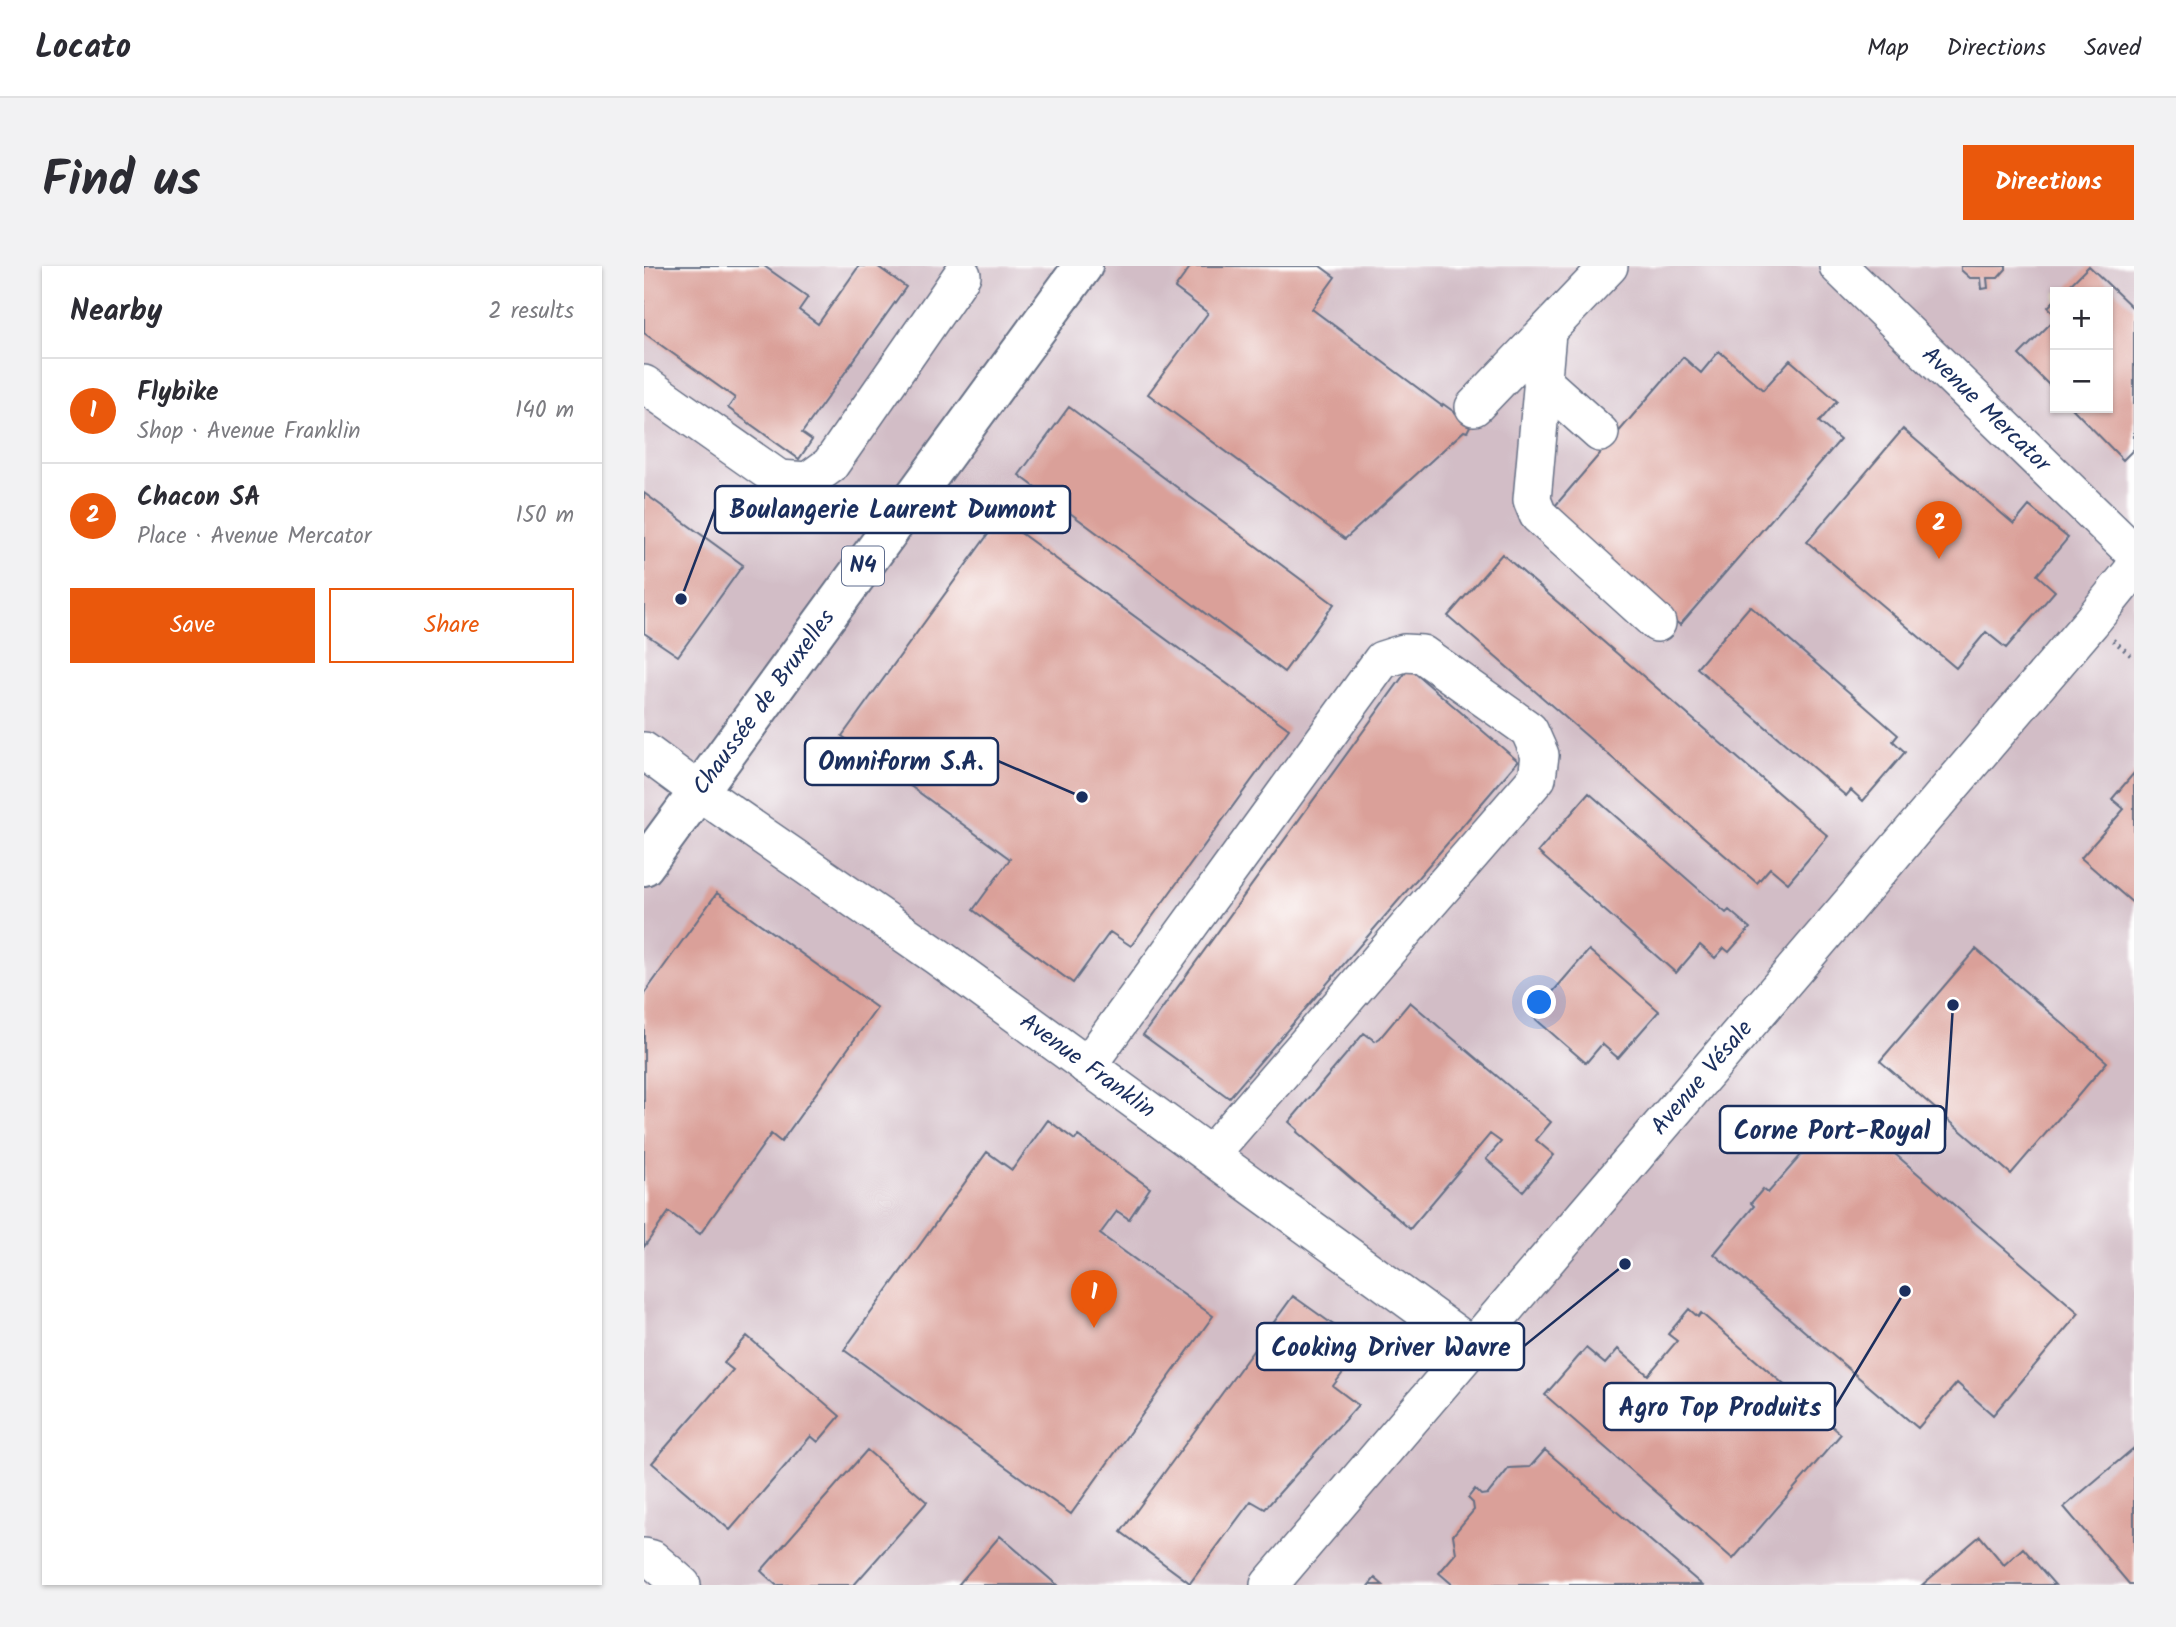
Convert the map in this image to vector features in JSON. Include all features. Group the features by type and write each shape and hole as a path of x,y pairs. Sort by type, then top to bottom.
{"main road":[{"name":"Chaussée de Bruxelles","path":"644,866 1083,266"}],"street":[{"path":"1474,407 1609,266"},
{"name":"Avenue Mercator","path":"1838,266 2134,554"},
{"path":"644,384 779,480 808,481 830,465 962,275"},
{"path":"1547,332 1532,500 1538,515 1657,623"},
{"path":"1542,382 1600,433"},
{"name":"Avenue Vésale","path":"1269,1585 2134,569"},
{"path":"1087,1066 1382,660 1404,653 1422,654 1529,730 1540,755 1537,778 1210,1155"},
{"name":"Avenue Franklin","path":"644,751 938,957 1472,1346"},
{"path":"644,1557 652,1559 682,1585"}],"shaded area":[{"path":"644,266 2134,266 2134,1585 644,1585"}],"building":[{"path":"644,266 764,266 808,297 799,310 818,324 859,266 877,266 906,287 802,433 812,440 799,459 728,408 735,398 644,333"},
{"path":"1191,266 1320,266 1335,277 1312,309 1442,406 1443,404 1471,424 1467,432 1464,431 1345,539 1148,394 1208,313 1175,288"},
{"path":"1961,266 2006,266 2006,269 1998,278 1987,278 1988,288 1982,289 1981,278 1970,278 1961,270"},
{"path":"2089,266 2111,287 2068,287"},
{"path":"2113,289 2134,309 2134,449 2123,460 2077,413 2113,413"},
{"path":"2050,324 2050,386 2019,355"},
{"path":"1719,351 1763,390 1790,360 1837,401 1819,422 1840,440 1680,625 1549,513 1683,357 1701,373"},
{"path":"1069,407 1334,604 1284,672 1019,475"},
{"path":"1903,429 2014,524 2029,506 2068,538 2037,575 2055,591 2006,648 1986,632 1956,668 1807,542"},
{"path":"644,493 743,565 678,656 644,633"},
{"path":"1000,518 1289,729 1131,946 1110,932 1073,983 973,910 1010,859 842,736"},
{"path":"1502,554 1828,836 1788,883 1770,868 1757,883 1448,616"},
{"path":"1750,606 1898,735 1893,741 1905,752 1863,801 1851,790 1846,796 1697,668"},
{"path":"1409,668 1518,761 1229,1098 1143,1035"},
{"path":"2134,773 2134,904 2081,858 2124,809 2112,799"},
{"path":"1589,793 1726,913 1729,910 1750,928 1729,952 1724,948 1715,958 1700,945 1676,973 1538,852"},
{"path":"717,893 877,1008 781,1142 771,1134 700,1234 669,1212 644,1247 644,994"},
{"path":"1976,949 2107,1062 2011,1174 1880,1061"},
{"path":"1589,950 1659,1011 1618,1058 1602,1044 1586,1063 1532,1016"},
{"path":"1410,1002 1551,1122 1536,1140 1554,1155 1523,1191 1486,1159 1501,1142 1490,1134 1410,1229 1297,1132 1289,1122 1364,1033 1375,1041 1380,1038"},
{"path":"1850,1115 2079,1313 1993,1415 1957,1383 1918,1428 1714,1254 1754,1206 1751,1203 1763,1189 1768,1193 1815,1139 1827,1149 1828,1141 1836,1144 1841,1138 1835,1133"},
{"path":"1048,1120 1075,1140 1078,1136 1150,1188 1129,1219 1117,1211 1100,1234 1213,1316 1071,1514 844,1350 987,1152 1012,1170"},
{"path":"1293,1296 1363,1346 1333,1386 1358,1405 1265,1509 1251,1501 1190,1583 1121,1532"},
{"path":"1689,1309 1698,1317 1701,1313 1841,1434 1733,1559 1545,1395 1586,1348 1605,1364 1618,1349 1648,1375 1677,1341 1668,1334"},
{"path":"747,1336 840,1416 818,1442 811,1436 730,1530 652,1463 733,1370 724,1363"},
{"path":"2134,1448 2134,1585 2130,1585 2064,1507"},
{"path":"867,1450 927,1502 854,1585 776,1585 761,1571"},
{"path":"1545,1450 1702,1585 1453,1585 1439,1573 1456,1553 1453,1535 1474,1510 1473,1503 1468,1498 1475,1489 1481,1495 1488,1494 1509,1468 1530,1467"},
{"path":"1000,1536 1057,1585 958,1585"},
{"path":"1980,1536 2004,1565 2023,1548 2055,1585 1922,1585"},
{"path":"1375,1578 1383,1585 1369,1585"}],"place":[{"name":"Chacon SA","path":"1939,559"},
{"name":"Boulangerie Laurent Dumont","path":"681,599"},
{"name":"Omniform S.A.","path":"1082,797"},
{"name":"Corne Port-Royal","path":"1953,1005"},
{"name":"Cooking Driver Wavre","path":"1625,1264"},
{"name":"Agro Top Produits","path":"1905,1291"},
{"name":"Flybike","path":"1094,1328"}]}
